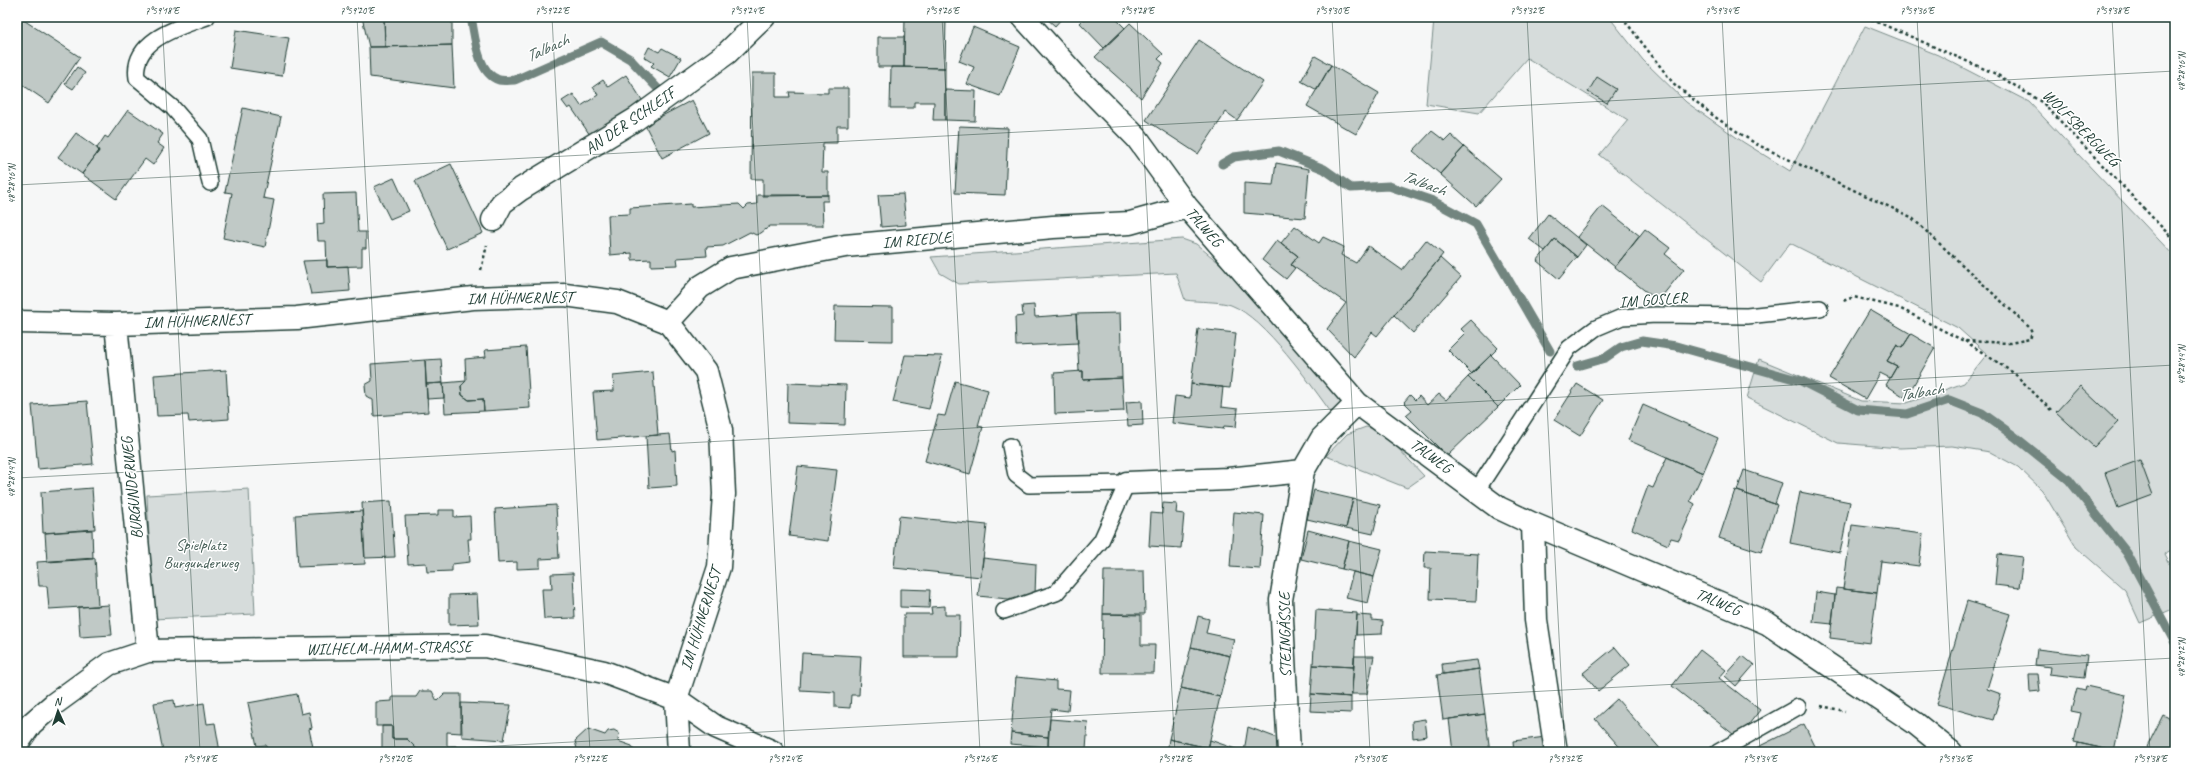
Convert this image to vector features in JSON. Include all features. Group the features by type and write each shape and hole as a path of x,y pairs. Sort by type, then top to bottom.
{"street":[{"name":"AN DER SCHLEIF","path":"494,220 502,203 642,115 727,53 764,17"},
{"name":"TALWEG","path":"1023,17 1078,78 1137,138 1187,207 1357,403 1477,490 1499,508 1533,524 1767,623 1915,723 1951,752"},
{"name":"IM RIEDLE","path":"668,322 700,287 731,268 845,246 1053,227 1130,223 1187,207"},
{"name":"IM HÜHNERNEST","path":"17,322 116,324 297,318 473,298 565,295 617,302 668,322 706,371 721,430 724,494 719,567 676,699"},
{"name":"BURGUNDERWEG","path":"116,324 148,651"},
{"name":"STEINGÄSSLE","path":"1289,752 1282,600 1303,471 1322,438 1357,403"},
{"path":"1127,483 1228,478 1303,471"},
{"path":"1533,524 1536,620 1556,752"},
{"name":"WILHELM-HAMM-STRASSE","path":"17,744 36,719 109,664 148,651 485,646 604,672 676,699 716,727 773,752"},
{"path":"676,699 679,752"}],"lane":[{"path":"207,17 164,32 142,53 136,68 137,78 173,108 200,139 210,184"},
{"name":"IM GOSLER","path":"1477,490 1569,348 1596,328 1622,317 1656,315 1748,316 1820,308"},
{"path":"1004,611 1056,593 1101,541 1127,483 1029,485 1016,475 1010,446"},
{"path":"1718,752 1798,707"}],"path":[{"path":"1622,17 1673,82 1715,117 1756,144 1911,217 2029,327 2032,333 2030,339 2021,342 1964,341"},
{"name":"WOLFSBERGWEG","path":"1866,17 1996,74 2043,103 2175,241"},
{"path":"473,298 494,220"},
{"path":"1820,308 1854,297 1899,308 1964,341 2015,374 2052,410"}],"green space":[{"path":"1427,17 1609,17 1643,60 1686,102 1743,142 1790,171 1865,26 1938,55 2029,102 2175,257 2175,548 2164,554 2175,575 2175,608 2140,623 2125,590 2076,547 2042,490 2018,467 1990,452 1952,446 1900,448 1838,443 1747,398 1759,359 1861,401 1907,403 1964,383 1987,354 1958,328 1790,243 1761,282 1599,155 1628,120 1527,58 1479,113 1426,104 1434,20"},
{"path":"1182,239 1196,244 1245,284 1348,401 1333,415 1300,370 1258,323 1244,312 1231,305 1185,300 1176,273 959,284 940,273 931,257"},
{"path":"1366,427 1381,430 1424,476 1407,488 1326,456 1347,434"},
{"name":"Spielplatz Burgunderweg","path":"249,489 255,614 153,619 147,495"}],"building":[{"path":"19,17 80,57 49,103 17,81 17,20"},
{"path":"362,17 384,17 385,47 369,47"},
{"path":"384,17 452,17 452,45 385,47"},
{"path":"905,17 946,17 945,68 904,67"},
{"path":"1045,17 1063,17 1055,26"},
{"path":"1086,17 1114,17 1125,28 1104,48 1080,23"},
{"path":"1130,23 1163,54 1158,59 1163,63 1141,98 1095,57"},
{"path":"973,27 1020,47 1000,96 967,84 974,67 959,61"},
{"path":"236,30 289,38 282,76 230,68"},
{"path":"878,37 904,37 904,67 878,67"},
{"path":"1199,40 1263,82 1237,120 1226,112 1198,154 1146,120"},
{"path":"452,45 454,88 370,77 369,47"},
{"path":"649,47 659,52 662,48 681,58 670,77 651,66 654,63 644,57"},
{"path":"1315,56 1331,65 1317,90 1301,81"},
{"path":"1331,65 1379,93 1356,134 1307,106"},
{"path":"77,67 85,73 73,89 65,84"},
{"path":"891,67 945,68 945,120 933,120 934,102 914,102 914,108 890,108"},
{"path":"752,73 776,73 776,97 790,97 789,92 828,93 828,88 848,88 848,126 837,126 837,143 823,143 822,172 828,172 828,195 763,196 763,179 751,179"},
{"path":"626,75 644,103 592,138 571,107 568,109 562,101 573,94 581,106 598,95 593,87 603,80 608,87"},
{"path":"1597,77 1616,89 1607,103 1588,92"},
{"path":"945,90 976,91 975,121 945,120"},
{"path":"692,100 709,133 662,158 645,125"},
{"path":"243,108 281,117 263,198 274,200 265,247 223,238 232,193 225,192"},
{"path":"128,110 163,134 157,143 164,148 153,165 145,159 116,199 82,174 99,151 97,148 105,136 108,138"},
{"path":"959,126 1008,128 1005,195 955,193"},
{"path":"1432,131 1445,141 1451,135 1464,147 1440,174 1413,151"},
{"path":"76,133 99,151 82,174 58,157"},
{"path":"1464,147 1501,179 1476,206 1440,174"},
{"path":"1276,163 1309,169 1305,218 1244,213 1244,183 1273,185"},
{"path":"451,164 483,233 447,249 415,181"},
{"path":"394,178 409,211 390,219 374,187"},
{"path":"356,193 358,232 366,232 366,248 362,248 362,266 327,267 326,241 318,241 317,224 324,223 323,194"},
{"path":"903,194 906,225 881,227 878,195"},
{"path":"757,195 828,195 828,201 822,201 823,226 770,226 761,233 756,235 750,232 723,246 706,247 707,256 677,258 678,265 651,266 651,259 632,260 632,253 610,255 608,215 630,214 630,208 691,204 691,207 739,204 744,209 748,205 757,204"},
{"path":"1602,206 1640,236 1615,267 1577,237"},
{"path":"1548,214 1586,245 1577,257 1555,239 1545,251 1529,239"},
{"path":"1295,226 1319,243 1323,237 1344,247 1341,255 1356,263 1368,246 1402,270 1426,240 1443,254 1377,336 1372,332 1354,357 1327,329 1346,303 1291,265 1298,256 1281,243"},
{"path":"1645,229 1670,248 1665,254 1684,269 1658,301 1615,267"},
{"path":"1555,239 1577,257 1559,279 1537,261"},
{"path":"1277,240 1298,256 1291,265 1295,268 1286,279 1262,260"},
{"path":"1440,258 1461,277 1413,333 1394,315"},
{"path":"327,260 327,267 348,266 350,291 311,294 303,261"},
{"path":"1034,305 1035,317 1076,314 1078,343 1016,346 1015,317 1023,316 1022,306"},
{"path":"835,306 893,307 893,341 834,340"},
{"path":"1870,310 1911,334 1902,348 1897,345 1887,361 1897,366 1890,378 1880,373 1865,399 1829,378"},
{"path":"1120,313 1122,378 1083,380 1083,371 1079,371 1076,314"},
{"path":"1471,320 1498,348 1472,374 1448,350 1465,333 1461,329"},
{"path":"1198,329 1236,333 1230,388 1191,384"},
{"path":"1911,334 1935,348 1906,398 1886,385 1897,366 1887,361 1897,345 1902,348"},
{"path":"526,347 530,408 484,411 483,399 469,400 462,395 461,386 466,381 465,359 486,357 485,350"},
{"path":"905,355 942,356 929,409 893,402"},
{"path":"1491,355 1520,385 1498,407 1468,377"},
{"path":"441,359 443,383 426,384 425,360"},
{"path":"425,360 428,412 374,416 373,400 366,396 365,385 372,381 371,364"},
{"path":"226,370 229,419 189,422 188,415 157,416 154,375"},
{"path":"1083,371 1083,380 1122,378 1124,411 1055,414 1054,373"},
{"path":"653,372 658,435 597,440 593,392 614,391 613,376"},
{"path":"1468,377 1498,407 1447,456 1406,415 1412,410 1404,402 1410,395 1415,400 1419,396 1427,405 1439,394 1446,400"},
{"path":"466,381 461,386 462,395 469,400 483,399 484,411 445,413 443,383"},
{"path":"955,381 988,390 978,426 983,427 970,474 925,461 938,415 945,416"},
{"path":"443,383 444,398 427,399 426,384"},
{"path":"788,383 846,385 845,425 787,423"},
{"path":"1191,384 1223,387 1221,407 1238,409 1236,427 1224,426 1223,429 1172,423 1175,396 1190,398"},
{"path":"1577,384 1603,400 1580,436 1554,420"},
{"path":"2080,386 2118,422 2094,447 2056,412"},
{"path":"87,401 93,464 38,469 32,405"},
{"path":"1142,401 1143,425 1128,426 1126,402"},
{"path":"1643,405 1718,438 1703,473 1628,440"},
{"path":"670,434 672,451 675,450 677,486 649,488 646,436"},
{"path":"1667,457 1703,473 1690,501 1695,504 1679,540 1671,538 1668,545 1632,529 1648,486 1653,488"},
{"path":"2140,460 2153,495 2118,508 2105,473"},
{"path":"798,466 837,470 828,541 789,536"},
{"path":"1744,470 1782,483 1775,504 1737,491"},
{"path":"92,488 95,529 43,533 41,492"},
{"path":"1314,490 1353,499 1346,528 1307,519"},
{"path":"1735,490 1777,505 1761,552 1719,538"},
{"path":"1800,492 1850,502 1840,553 1790,543"},
{"path":"1353,499 1380,505 1373,534 1346,528"},
{"path":"391,501 395,557 365,558 362,503"},
{"path":"1163,503 1177,504 1176,513 1184,514 1181,548 1149,546 1151,513 1162,514"},
{"path":"556,505 559,558 540,559 540,568 517,569 517,562 498,563 495,509"},
{"path":"438,510 454,510 454,517 470,516 471,539 468,539 470,562 452,564 452,571 427,572 426,563 408,564 405,516 438,515"},
{"path":"362,511 365,564 298,567 295,515"},
{"path":"1234,512 1264,515 1260,569 1230,567"},
{"path":"899,516 987,525 981,577 894,568"},
{"path":"1852,525 1923,534 1919,566 1881,561 1877,593 1843,589"},
{"path":"92,530 93,559 47,562 45,533"},
{"path":"1308,530 1349,541 1342,569 1301,559"},
{"path":"1349,541 1382,549 1374,577 1342,569"},
{"path":"1425,551 1478,554 1476,601 1430,599 1431,568 1424,568"},
{"path":"1998,554 2023,557 2019,588 1995,585"},
{"path":"95,558 98,606 49,609 47,586 39,586 37,562"},
{"path":"983,558 1036,564 1035,595 1018,600 978,596"},
{"path":"1104,571 1144,571 1145,614 1103,614"},
{"path":"1353,572 1374,577 1368,603 1346,598"},
{"path":"573,573 575,618 544,619 542,589 552,589 551,574"},
{"path":"1836,588 1877,593 1870,643 1830,638"},
{"path":"900,589 930,590 929,608 900,607"},
{"path":"1816,592 1835,595 1832,624 1813,622"},
{"path":"477,594 479,624 449,625 449,595"},
{"path":"1967,601 2010,614 1987,689 2001,694 1993,720 1937,704"},
{"path":"109,605 112,635 80,637 78,607"},
{"path":"945,606 945,615 960,615 959,657 904,657 904,614 932,614 931,607"},
{"path":"1316,610 1357,613 1354,667 1313,665"},
{"path":"1103,614 1141,615 1141,645 1155,645 1154,673 1102,673"},
{"path":"1357,615 1372,616 1372,620 1383,621 1382,634 1356,635"},
{"path":"1198,616 1209,619 1206,633 1234,639 1230,656 1191,647"},
{"path":"1191,647 1230,656 1220,697 1181,688"},
{"path":"1615,647 1630,665 1598,691 1583,673"},
{"path":"2037,649 2087,655 2084,678 2049,674 2050,667 2035,665"},
{"path":"1700,650 1726,670 1719,678 1760,710 1738,738 1672,686"},
{"path":"802,653 861,656 859,695 851,695 850,708 835,707 835,692 800,690"},
{"path":"1354,656 1374,656 1367,694 1352,694"},
{"path":"1743,656 1754,665 1736,686 1725,676"},
{"path":"1477,660 1479,669 1443,674 1442,664"},
{"path":"1313,665 1354,667 1351,697 1311,694"},
{"path":"1479,669 1485,714 1443,720 1437,675"},
{"path":"2029,674 2038,674 2040,691 2030,692"},
{"path":"1016,677 1056,681 1056,689 1070,690 1068,711 1051,709 1048,737 1011,733"},
{"path":"2086,686 2126,695 2114,751 2074,742 2081,713 2071,711 2077,688 2085,690"},
{"path":"1181,688 1220,697 1208,748 1169,739"},
{"path":"420,691 432,691 437,701 444,694 461,694 461,733 447,732 447,746 456,746 462,752 417,752 417,749 407,739 392,739 392,726 376,726 376,702 392,701 392,697 416,697"},
{"path":"297,694 301,714 309,712 312,728 309,729 314,752 267,752 266,745 257,746 248,703"},
{"path":"1311,694 1351,697 1351,713 1310,711"},
{"path":"1617,699 1663,752 1624,752 1595,719"},
{"path":"174,700 175,708 204,703 207,724 215,723 220,752 163,752 154,703"},
{"path":"461,703 511,705 504,740 462,737"},
{"path":"1485,714 1490,752 1453,752 1449,719"},
{"path":"2163,715 2175,721 2175,752 2151,752 2146,749"},
{"path":"1050,719 1088,722 1086,750 1048,747"},
{"path":"1425,719 1427,736 1413,738 1412,721"},
{"path":"1804,724 1818,752 1748,752"},
{"path":"382,726 392,726 392,739 407,739 417,749 417,752 405,752 405,749 382,749"},
{"path":"1248,727 1280,739 1279,752 1244,752"},
{"path":"588,729 605,735 608,731 614,730 619,733 618,741 632,746 634,752 574,752 577,749 575,741"},
{"path":"1011,733 1048,737 1048,747 1010,744"},
{"path":"1546,737 1548,752 1514,752 1513,741"},
{"path":"1169,739 1208,748 1208,752 1167,752"},
{"path":"1210,740 1244,752 1208,752"},
{"path":"2078,743 2114,751 2118,752 2076,752"}],"waterway":[{"name":"Talbach","path":"471,17 478,53 486,70 499,80 515,80 601,42 630,59 660,91"},
{"name":"Talbach","path":"1222,164 1234,157 1279,151 1324,169 1351,188 1389,186 1433,201 1476,224 1550,351"},
{"name":"Talbach","path":"1577,366 1605,358 1621,347 1642,341 1676,346 1801,381 1858,410 1907,414 1949,400 1982,413 2014,436 2069,480 2127,553 2175,643"}]}
